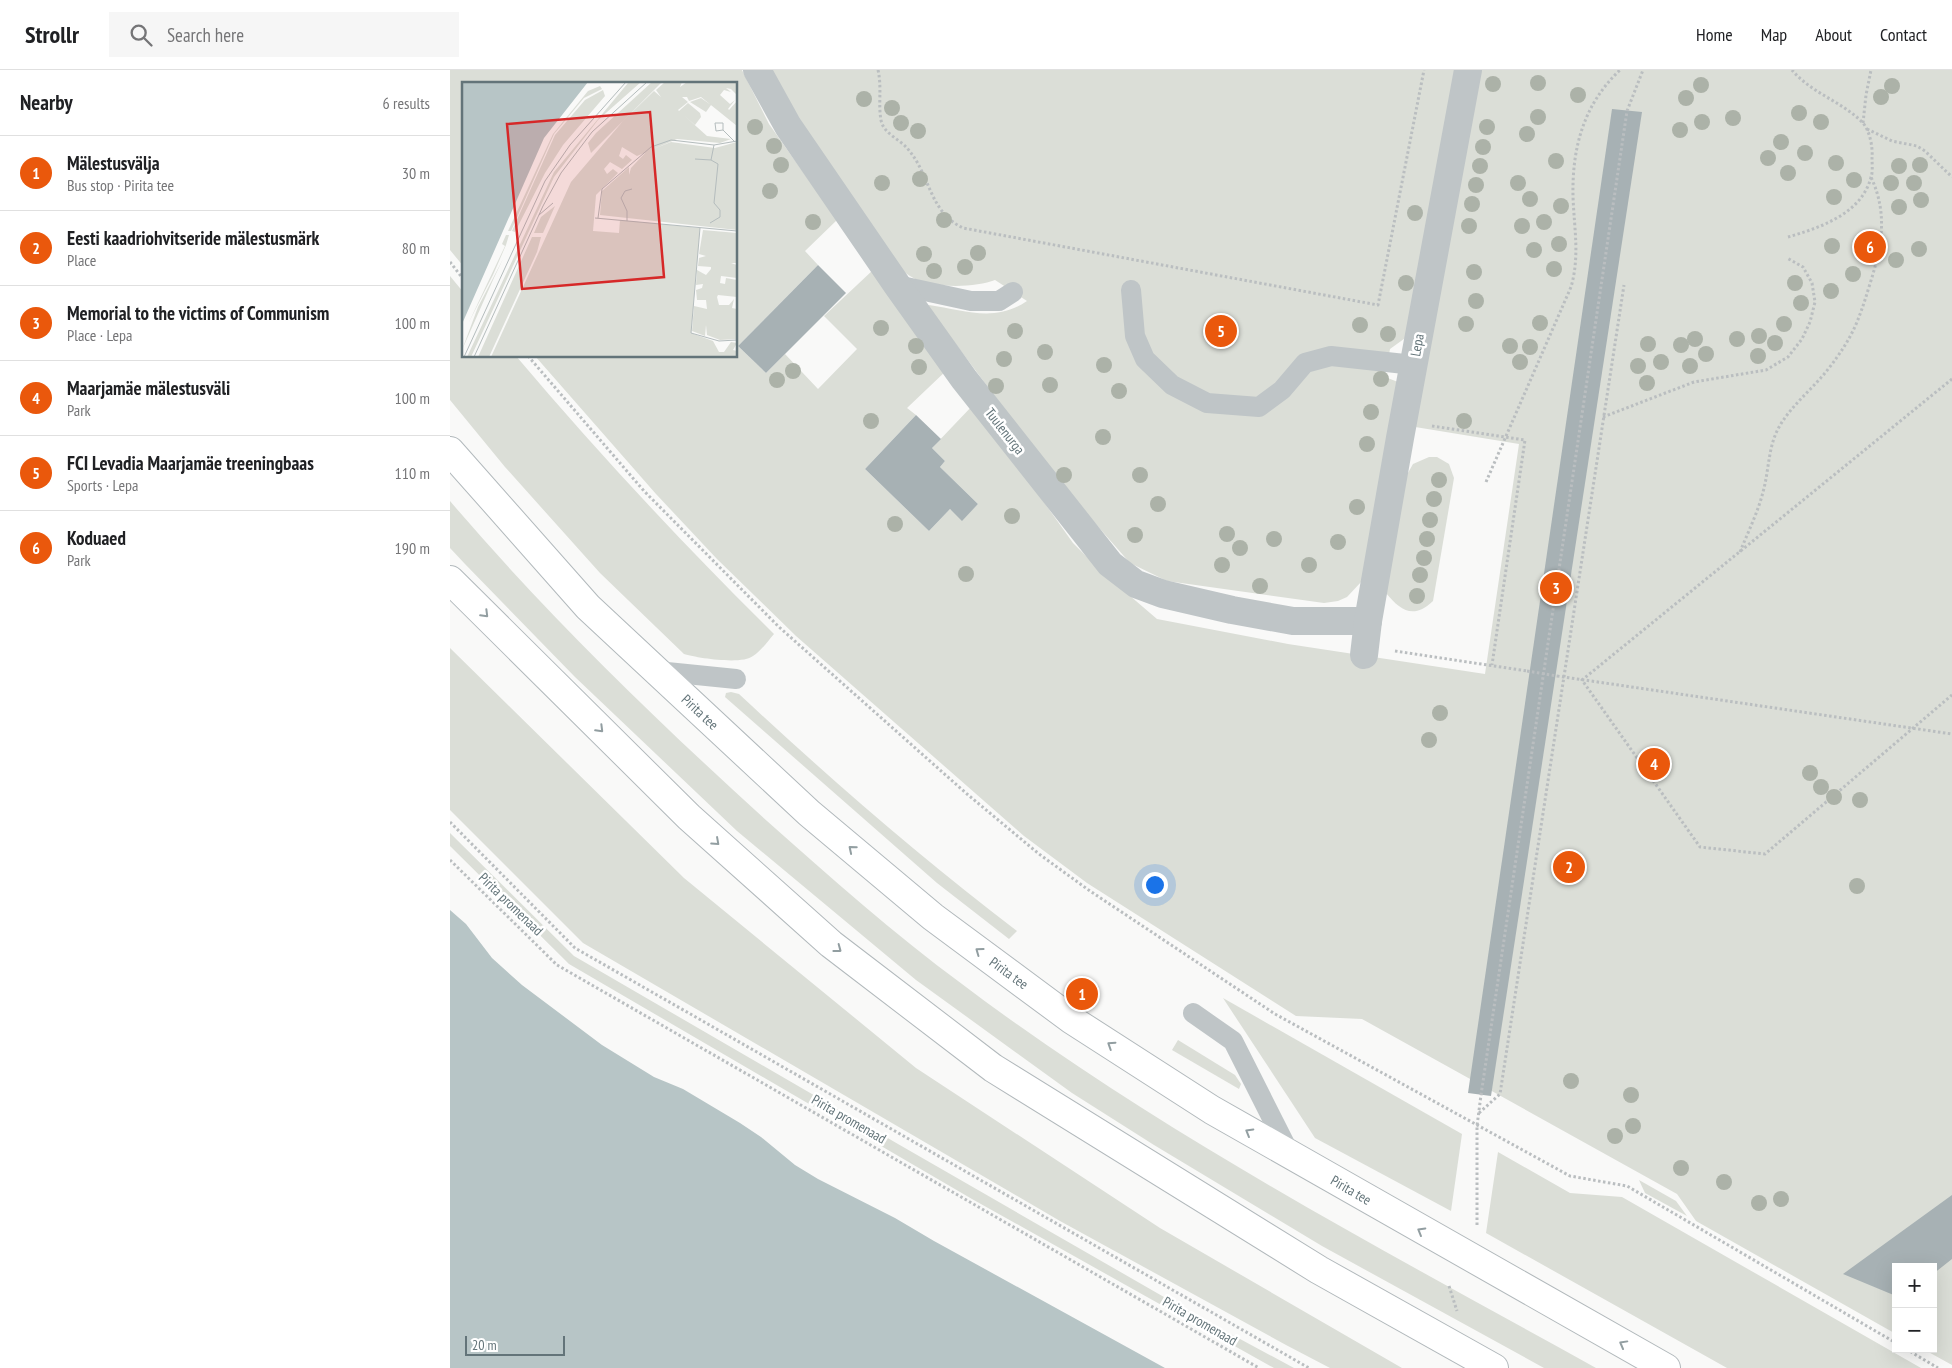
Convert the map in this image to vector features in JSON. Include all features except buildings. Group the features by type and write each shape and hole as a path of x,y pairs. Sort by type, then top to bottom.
{"main road":[{"name":"Pirita tee","path":"450,451 588,607 809,813 932,917 1072,1020 1212,1110 1666,1368"},
{"path":"450,580 689,817 831,944 993,1068 1319,1270 1494,1368"}],"street":[{"name":"Tuulenurga","path":"757,70 788,126 897,285 964,378 1110,564 1136,584 1163,594 1292,621 1366,641"},
{"name":"Lepa","path":"1366,641 1403,421 1468,70"}],"lane":[{"path":"897,285 971,301 999,301 1013,292"},
{"path":"1131,290 1135,336 1145,359 1172,385 1207,403 1259,407 1282,390 1304,363 1331,356 1414,365"},
{"path":"657,671 736,679"},
{"path":"1193,1013 1233,1041 1291,1156"}],"path":[{"path":"878,70 881,121 887,131 905,146 916,159 936,205 950,222 963,228 1378,305 1424,70"},
{"path":"1486,482 1564,308 1575,272 1577,242 1573,184 1579,141 1585,118 1599,91 1620,70"},
{"path":"1477,1226 1477,1126 1627,111 1643,70"},
{"path":"1788,237 1820,227 1848,211 1864,195 1871,177 1872,153 1867,129 1863,123 1845,108 1801,81 1792,70"},
{"path":"1863,123 1871,70"},
{"path":"1867,129 1892,141 1917,146 1926,151 1952,177"},
{"path":"1740,553 1764,492 1777,431 1786,415 1810,393 1829,368 1850,339 1861,317 1880,251 1883,230 1882,208 1871,177"},
{"path":"1603,417 1694,382 1766,370 1788,357 1802,339 1810,322 1815,302 1812,283 1803,267 1787,258"},
{"path":"450,262 462,277"},
{"path":"1479,1113 1500,1094 1624,285"},
{"path":"530,358 644,491 746,595 828,671 1039,854 1090,891 1275,1014 1570,1176 1627,1186 1892,1341"},
{"path":"1582,680 1952,379"},
{"path":"1403,421 1525,440 1492,666"},
{"path":"1366,641 1492,666 1952,734"},
{"path":"1582,680 1700,847 1765,854 1952,695"},
{"path":"450,822 574,948 1309,1368"},
{"name":"Pirita promenaad","path":"450,860 557,965 1259,1368"},
{"path":"1449,1286 1460,1320"},
{"path":"1913,1353 1938,1368"}],"shaded area":[{"path":"450,70 742,70 769,124 837,220 805,251 818,265 738,346 738,82 462,82 462,265 450,250"},
{"path":"768,70 1455,70 1408,336 1390,349 1385,377 1398,382 1362,581 1347,597 1338,601 1324,603 1167,581 1130,563 1059,482 955,343 926,308 929,305 967,312 991,313 1015,308 1027,301 995,280 976,285 940,285 918,280 904,272 889,255 845,190"},
{"path":"1468,70 1952,70 1952,1365 1930,1353 1937,1353 1937,1263 1892,1263 1892,1332 1696,1221 1677,1194 1362,1019 1296,1016 1087,883 1024,836 796,636 717,559 656,494 537,358 738,358 738,346 766,373 785,354 818,389 857,349 824,316 873,270 948,369 907,408 916,415 865,469 929,531 950,509 962,520 978,504 940,467 945,461 932,448 974,404 1073,543 1101,571 1157,619 1288,644 1485,674 1519,444 1403,425"},
{"path":"450,276 462,291 462,358 518,358 642,498 774,634 756,654 747,659 709,659 684,654 600,573 505,467 450,400"},
{"path":"1429,457 1437,457 1449,464 1454,478 1433,601 1426,607 1413,611 1396,604 1386,593 1404,480 1413,464"},
{"path":"450,501 564,626 684,744 814,863 887,925 962,984 1114,1090 1192,1139 1352,1233 1596,1368 1544,1368 1322,1246 1154,1145 1072,1093 916,980 737,831 575,677 465,564 450,548"},
{"path":"450,648 684,878 916,1068 1160,1228 1402,1368 1330,1368 1060,1221 583,943 450,810"},
{"path":"726,693 739,694 875,816 1017,931 1009,939 937,883 725,697"},
{"path":"450,833 574,956 1190,1312 1294,1368 1274,1368 972,1199 569,964 450,846"},
{"path":"450,910 466,924 492,958 522,985 602,1045 654,1077 683,1089 740,1123 761,1137 795,1165 818,1179 895,1218 1165,1368 450,1368"},
{"path":"1223,998 1462,1134 1451,1211 1315,1138"},
{"path":"1178,1040 1235,1075 1241,1084 1239,1089 1172,1050"},
{"path":"1498,1152 1570,1193 1622,1197 1921,1368 1727,1368 1486,1233"},
{"path":"1639,1180 1676,1201 1687,1216 1645,1193"}],"place":[{"name":"Koduaed","path":"1870,247"},
{"name":"FCI Levadia Maarjamäe treeningbaas","path":"1221,331"},
{"name":"Memorial to the victims of Communism","path":"1556,588"},
{"name":"Maarjamäe mälestusväli","path":"1654,764"},
{"name":"Eesti kaadriohvitseride mälestusmärk","path":"1569,867"},
{"name":"Mälestusvälja","path":"1082,994"}]}
